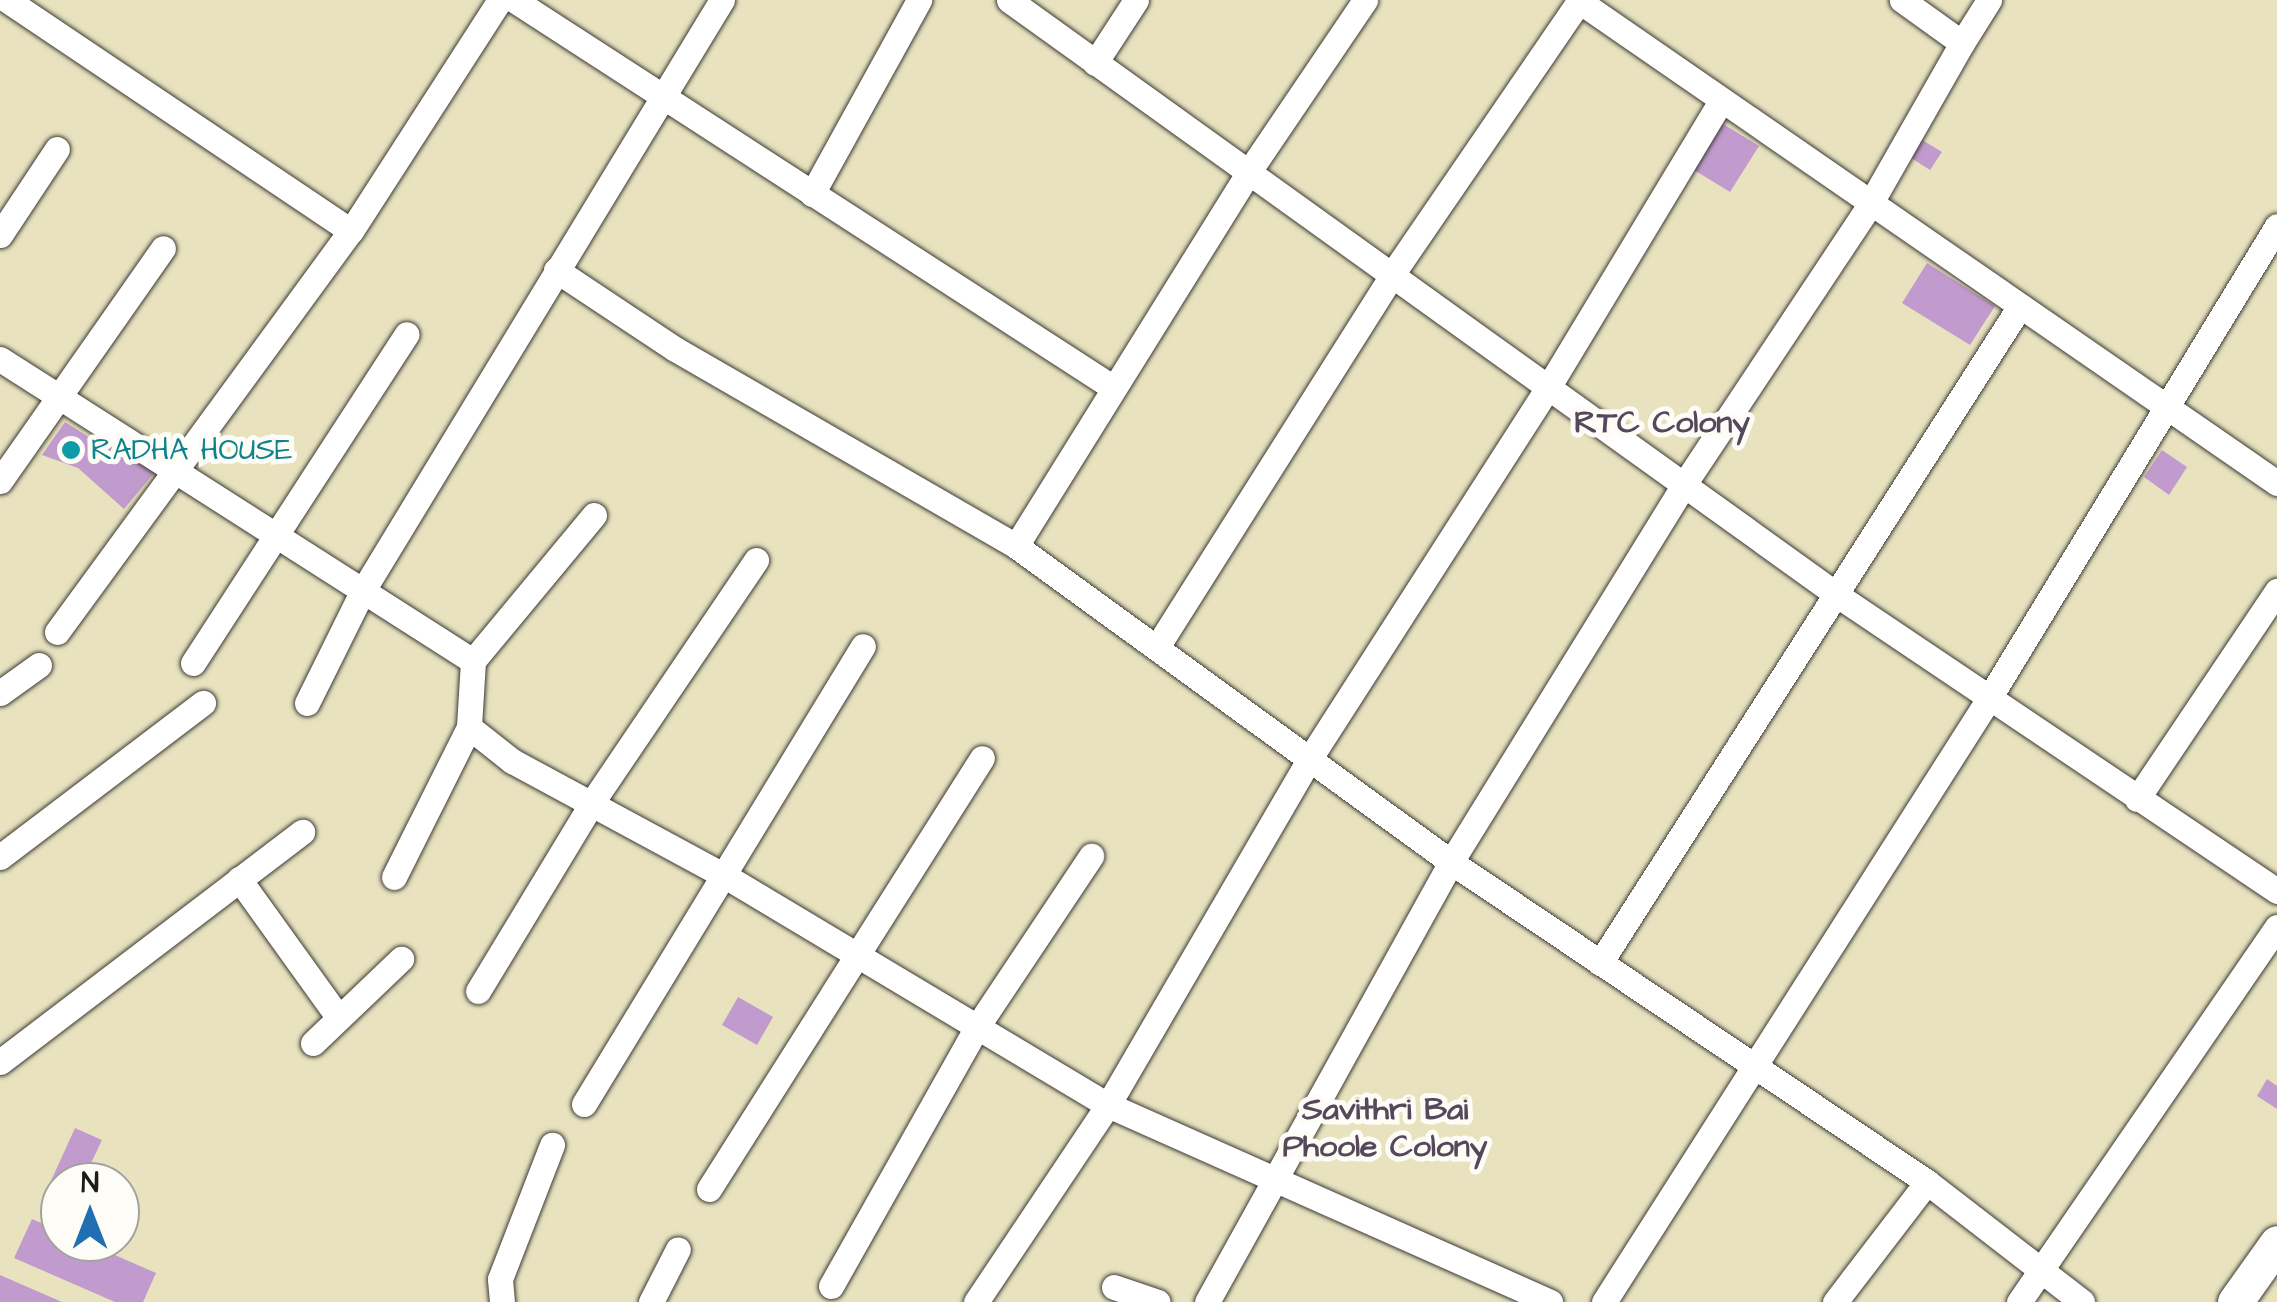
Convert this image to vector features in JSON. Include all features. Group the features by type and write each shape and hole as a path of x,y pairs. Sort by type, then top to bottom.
{"street":[{"path":"7,0 351,231"},
{"path":"58,632 180,472 351,231 500,0"},
{"path":"514,0 1112,387"},
{"path":"307,703 362,592 722,0"},
{"path":"812,194 918,0"},
{"path":"1008,0 1840,597 2277,891"},
{"path":"1095,63 1136,0"},
{"path":"1016,546 1112,387 1364,0"},
{"path":"1902,0 1962,43"},
{"path":"1206,1302 1451,862 1683,486 1869,206 1989,0"},
{"path":"1158,646 1393,274 1580,1 1869,206 2277,483"},
{"path":"976,1302 1108,1105 1312,755 1549,386 1721,101"},
{"path":"0,235 58,150"},
{"path":"1604,1302 1759,1065 1988,700 2163,406 2277,226"},
{"path":"0,481 164,248"},
{"path":"556,270 675,349 1016,546 1312,755 1451,862 1759,1065 1927,1182 2082,1302"},
{"path":"1600,963 1840,597 2020,306"},
{"path":"192,663 407,334"},
{"path":"0,359 473,661"},
{"path":"394,877 469,727 473,661 594,515"},
{"path":"478,991 593,801 756,560"},
{"path":"2137,799 2277,591"},
{"path":"584,1104 863,646"},
{"path":"0,692 39,665"},
{"path":"0,856 203,703"},
{"path":"469,727 512,762 593,801 725,876 1108,1105 1270,1182 1550,1302"},
{"path":"709,1189 853,955 982,758"},
{"path":"0,1062 302,832"},
{"path":"831,1286 977,1027 1091,856"},
{"path":"238,878 339,1018"},
{"path":"2019,1302 2277,927"},
{"path":"313,1043 402,959"},
{"path":"502,1302 500,1279 552,1144"},
{"path":"1834,1302 1927,1182"},
{"path":"2235,1302 2277,1243"},
{"path":"651,1302 678,1250"},
{"path":"1114,1288 1158,1302"}],"building":[{"path":"1715,119 1759,146 1730,192 1686,165"},
{"path":"1919,138 1942,152 1930,170 1908,156"},
{"path":"1927,263 1995,306 1970,345 1902,303"},
{"path":"65,422 100,444 159,467 124,509 78,468 42,455"},
{"path":"2162,450 2187,467 2169,495 2144,477"},
{"path":"738,997 773,1017 757,1045 722,1025"},
{"path":"2267,1079 2277,1086 2277,1109 2257,1096"},
{"path":"75,1128 102,1140 92,1162 60,1162"},
{"path":"32,1219 40,1222 40,1262 131,1262 156,1273 143,1302 115,1302 14,1258"},
{"path":"0,1275 62,1302 0,1302"}],"place":[{"name":"RADHA HOUSE","path":"71,450"}],"district":[{"name":"RTC Colony","path":"1662,423"},
{"name":"Savithri Bai Phoole Colony","path":"1385,1130"}]}
